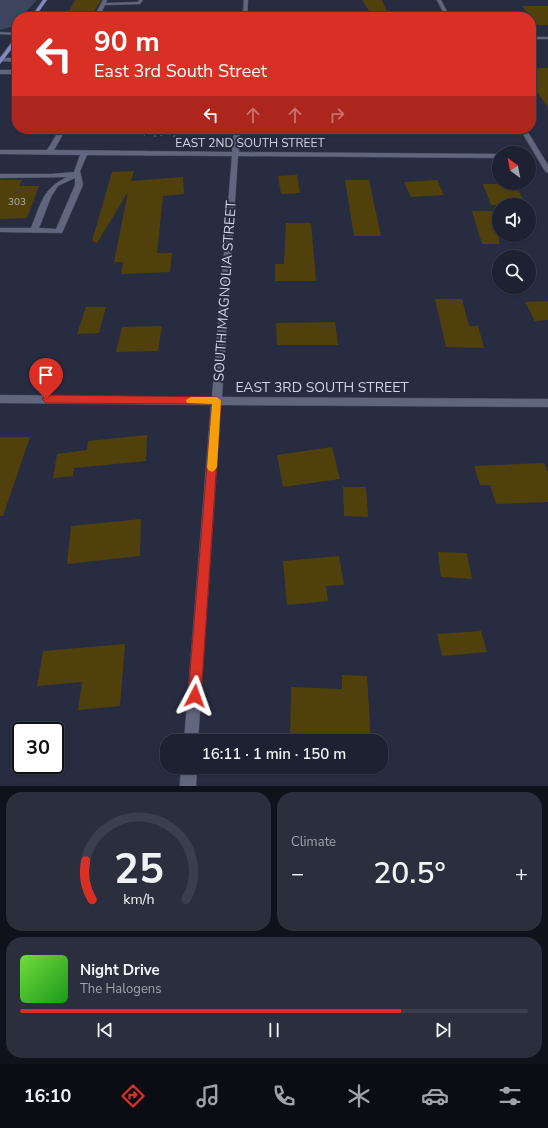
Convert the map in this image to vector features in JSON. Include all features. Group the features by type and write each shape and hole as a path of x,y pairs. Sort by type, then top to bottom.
{"main road":[{"path":"37,12 45,0"},
{"path":"1,61 12,46"}],"street":[{"path":"99,12 104,2 140,3 141,0"},
{"path":"245,12 246,0"},
{"path":"440,0 446,12"},
{"path":"0,32 12,34"},
{"path":"0,37 12,36"},
{"path":"536,38 548,38"},
{"path":"1,61 12,60"},
{"path":"0,72 12,72"},
{"path":"49,153 59,134"},
{"name":"SOUTH MAGNOLIA STREET","path":"192,734 237,134"},
{"path":"526,134 548,172"},
{"name":"EAST 2ND SOUTH STREET","path":"0,152 492,156"},
{"path":"0,230 59,231 79,185 77,171 84,153"},
{"path":"0,176 52,176 77,174"},
{"path":"34,231 48,197 56,185 77,174"},
{"name":"EAST 3RD SOUTH STREET","path":"0,399 548,403"},
{"path":"188,786 189,774"}],"shaded area":[{"path":"0,0 37,0 26,12 12,12 12,26 0,30"}],"building":[{"path":"75,0 101,0 94,12 69,12"},
{"path":"362,0 382,0 387,12 370,12"},
{"path":"522,6 548,6 548,25 536,25 536,12 526,12"},
{"path":"536,68 548,68 548,107 536,91"},
{"path":"134,171 131,181 183,177 184,194 163,196 157,253 172,253 170,272 121,274 123,262 114,262 128,192 97,243 92,241 112,172"},
{"path":"297,175 300,193 281,194 278,176"},
{"path":"0,180 22,180 19,186 39,186 27,218 0,219"},
{"path":"345,180 369,180 381,236 354,236"},
{"path":"437,180 444,195 411,197 404,182"},
{"path":"483,184 492,184 492,190 519,190 522,198 492,198 491,205"},
{"path":"472,211 492,211 492,242 499,242 499,244 482,244"},
{"path":"286,223 311,223 316,281 275,281 275,264 284,264"},
{"path":"435,299 462,299 469,326 478,326 484,348 446,347"},
{"path":"548,301 548,320 535,321 525,302"},
{"path":"86,307 106,307 99,333 77,334"},
{"path":"335,322 338,345 277,345 276,323"},
{"path":"162,326 158,351 116,352 122,327"},
{"path":"147,435 146,461 74,468 73,476 53,478 57,454 87,450 88,441"},
{"path":"0,437 30,437 3,516 0,516"},
{"path":"332,447 340,479 283,487 277,455"},
{"path":"544,463 548,472 548,502 496,504 490,485 480,485 474,466"},
{"path":"343,487 366,487 368,517 344,516"},
{"path":"141,519 140,556 67,564 71,526"},
{"path":"438,552 467,553 472,579 441,577"},
{"path":"339,556 344,585 326,586 328,601 287,605 283,561"},
{"path":"481,631 487,652 442,656 437,634"},
{"path":"125,644 120,706 78,710 82,682 37,686 43,651"},
{"path":"342,675 367,676 371,734 290,734 291,687 342,689"}],"slow traffic":[{"path":"191,400 217,400 212,467"}],"route":[{"path":"46,399 217,400 195,696"}]}
